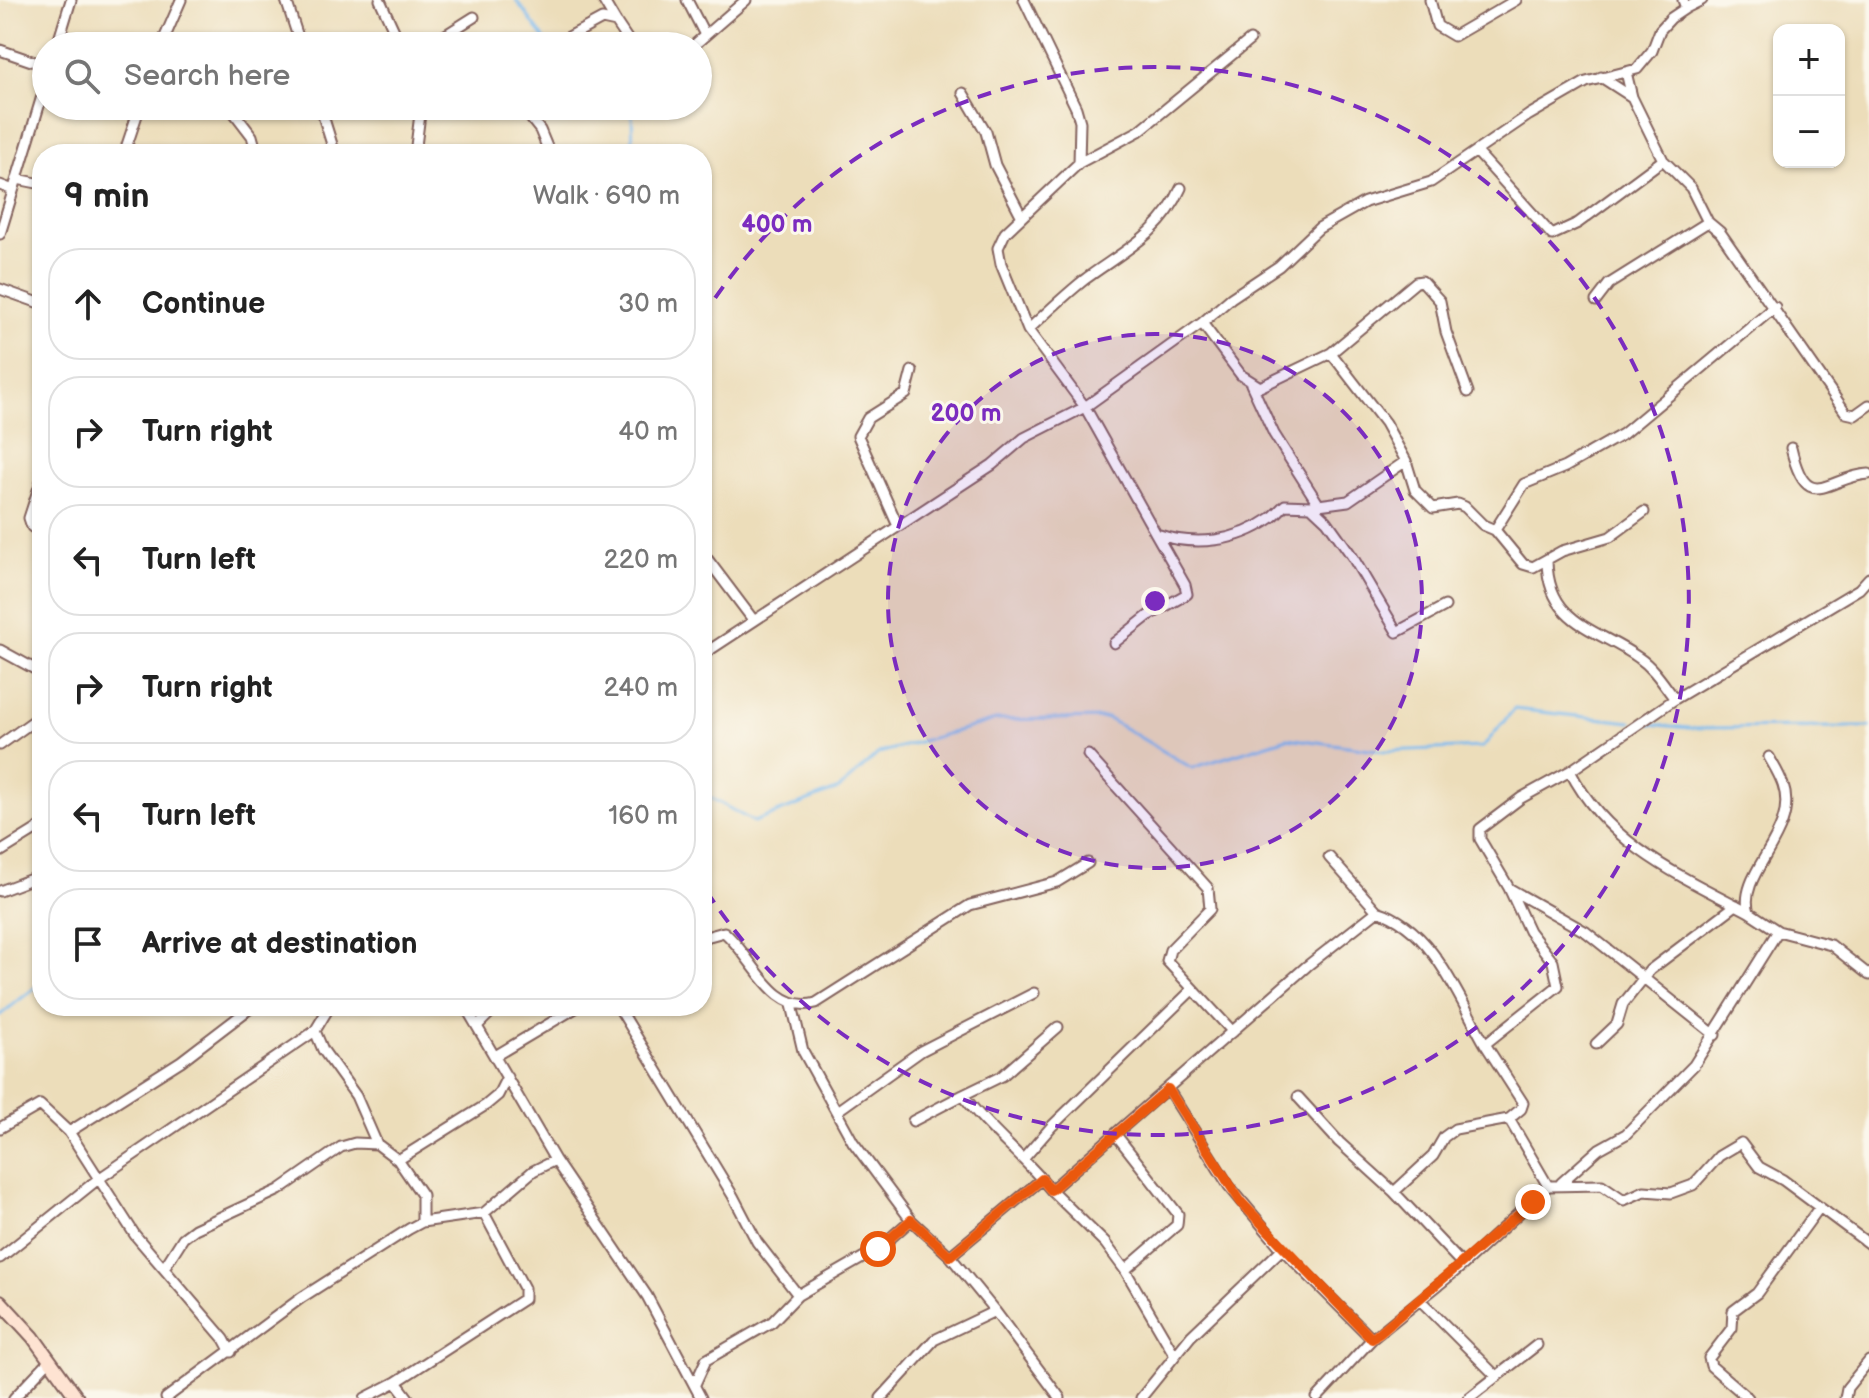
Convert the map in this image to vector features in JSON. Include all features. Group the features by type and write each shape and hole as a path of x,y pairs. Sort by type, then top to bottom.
{"main road":[{"path":"0,1301 6,1313 50,1360 77,1398"}],"street":[{"path":"61,32 71,0"},
{"path":"168,32 181,0"},
{"path":"286,0 296,32"},
{"path":"380,0 395,32"},
{"path":"603,0 623,32"},
{"path":"687,0 703,32"},
{"path":"709,32 746,0"},
{"path":"1024,0 1076,108 1080,122 1079,163"},
{"path":"1430,0 1437,26 1454,36 1516,0"},
{"path":"712,648 992,465 1024,438 1085,407 1279,266 1319,228 1365,202 1431,182 1551,102 1601,77 1626,72 1644,64 1660,30 1685,4 1702,0"},
{"path":"450,32 474,17"},
{"path":"578,32 602,19 616,22"},
{"path":"1114,643 1148,616 1187,594 1185,585 1085,407 1028,330 998,254 1000,240 1021,215 1079,163 1139,131 1250,40"},
{"path":"0,50 32,61"},
{"path":"1626,72 1632,97 1663,160 1691,188 1708,222 1720,232 1775,307 1846,413 1855,415 1869,405"},
{"path":"1601,77 1632,97"},
{"path":"963,93 986,132 997,172 1021,215"},
{"path":"0,234 35,120"},
{"path":"127,144 135,120"},
{"path":"240,120 254,144"},
{"path":"324,120 332,144"},
{"path":"416,144 419,120"},
{"path":"532,120 546,144"},
{"path":"1476,151 1552,235 1578,223 1663,160"},
{"path":"17,179 32,182"},
{"path":"0,185 13,190"},
{"path":"1028,330 1085,279 1150,234 1171,211 1181,188"},
{"path":"1596,301 1609,284 1708,222"},
{"path":"1251,384 1260,387 1331,353 1391,301 1422,281 1440,301 1446,332 1468,392"},
{"path":"0,289 32,300"},
{"path":"1495,530 1524,484 1565,467 1623,434 1775,307"},
{"path":"1202,323 1228,360 1251,384 1274,434 1315,506 1352,556 1397,632 1445,606"},
{"path":"1331,353 1374,407 1406,461 1415,490 1437,509 1461,505 1483,525 1495,530 1523,564 1533,567 1562,551 1610,537 1644,512"},
{"path":"898,526 858,436 868,418 906,394 912,371"},
{"path":"1791,448 1806,484 1814,488 1832,487 1856,475 1869,474"},
{"path":"1156,534 1184,541 1223,540 1273,517 1285,505 1315,506 1348,501 1406,461"},
{"path":"1547,561 1547,577 1566,613 1592,635 1640,658 1675,699"},
{"path":"712,565 754,621"},
{"path":"1485,1044 1556,990 1559,982 1553,962 1529,931 1509,888 1480,839 1480,829 1521,798 1570,771 1675,699 1859,589 1869,578"},
{"path":"0,650 32,668"},
{"path":"0,745 32,722"},
{"path":"1088,755 1208,888 1210,909 1167,954 1167,961 1233,1032"},
{"path":"1749,912 1748,892 1786,812 1784,786 1769,757"},
{"path":"1570,771 1578,788 1613,831 1644,854 1778,931 1831,945 1869,975"},
{"path":"0,852 32,832"},
{"path":"1329,857 1377,911 1406,922 1422,938 1523,1103 1521,1109 1509,1119 1455,1129 1444,1137 1433,1156 1394,1192"},
{"path":"712,935 724,932 781,999 792,1005 816,1003 970,905 1057,882 1088,863"},
{"path":"0,891 32,879"},
{"path":"1509,888 1586,932 1645,976 1715,1035"},
{"path":"1596,1044 1617,1024 1623,1004 1645,976 1736,905"},
{"path":"1051,1190 1117,1136 1307,966 1377,911"},
{"path":"1561,1183 1599,1149 1626,1134 1694,1065 1778,931"},
{"path":"1025,1157 1052,1126 1192,990"},
{"path":"837,1111 921,1051 1034,993"},
{"path":"792,1005 803,1051 853,1142 911,1220 950,1256 995,1311 1060,1398"},
{"path":"69,1132 181,1061 240,1016"},
{"path":"0,1258 97,1180 315,1031 321,1016"},
{"path":"471,1016 555,1160 647,1296 701,1398"},
{"path":"477,1026 487,1016"},
{"path":"495,1056 562,1016"},
{"path":"624,1016 733,1196 757,1242 798,1295"},
{"path":"913,1121 1002,1076 1058,1027"},
{"path":"315,1031 323,1050 356,1096 377,1144 398,1160 422,1195 422,1222"},
{"path":"398,1160 486,1105 498,1095 507,1077"},
{"path":"1168,1089 1229,1186 1282,1249 1372,1339"},
{"path":"963,1095 1000,1139 1025,1157 1051,1190 1105,1243 1125,1270 1174,1354"},
{"path":"1298,1097 1463,1265"},
{"path":"0,1128 40,1105 69,1132 135,1235 231,1352"},
{"path":"1509,1119 1548,1186"},
{"path":"1117,1136 1178,1214 1177,1225 1125,1270"},
{"path":"164,1268 183,1238 195,1229 279,1190 341,1147 355,1143 377,1144"},
{"path":"1317,1398 1372,1339 1463,1265 1548,1186 1561,1183 1602,1185 1624,1200 1644,1191 1671,1193 1698,1182 1719,1156 1741,1143 1759,1167 1783,1180 1869,1244"},
{"path":"166,1398 320,1285 422,1222 484,1213 533,1171 555,1160"},
{"path":"950,1256 1042,1179"},
{"path":"1748,1398 1711,1366 1710,1356 1730,1332 1733,1311 1757,1293 1819,1208"},
{"path":"365,1398 396,1382 524,1299 524,1288 484,1213"},
{"path":"695,1384 706,1360 772,1322 798,1295 878,1249 911,1220"},
{"path":"1141,1398 1174,1354 1282,1249"},
{"path":"1420,1300 1497,1377"},
{"path":"881,1398 934,1340 995,1311"},
{"path":"1469,1398 1537,1345"},
{"path":"14,1398 50,1360"},
{"path":"1845,1398 1847,1388 1869,1361"},
{"path":"396,1382 408,1398"}],"waterway":[{"path":"516,0 539,32"},
{"path":"632,120 633,144"},
{"path":"712,799 754,822 839,789 879,753 996,720 1107,718 1192,768 1287,738 1385,751 1483,747 1514,709 1631,722"},
{"path":"1651,724 1688,728 1869,727"},
{"path":"0,1015 32,990"}],"route":[{"path":"878,1249 911,1220 950,1256 1042,1179 1051,1190 1168,1089 1241,1202 1282,1249 1372,1339 1513,1223 1533,1202"}]}
